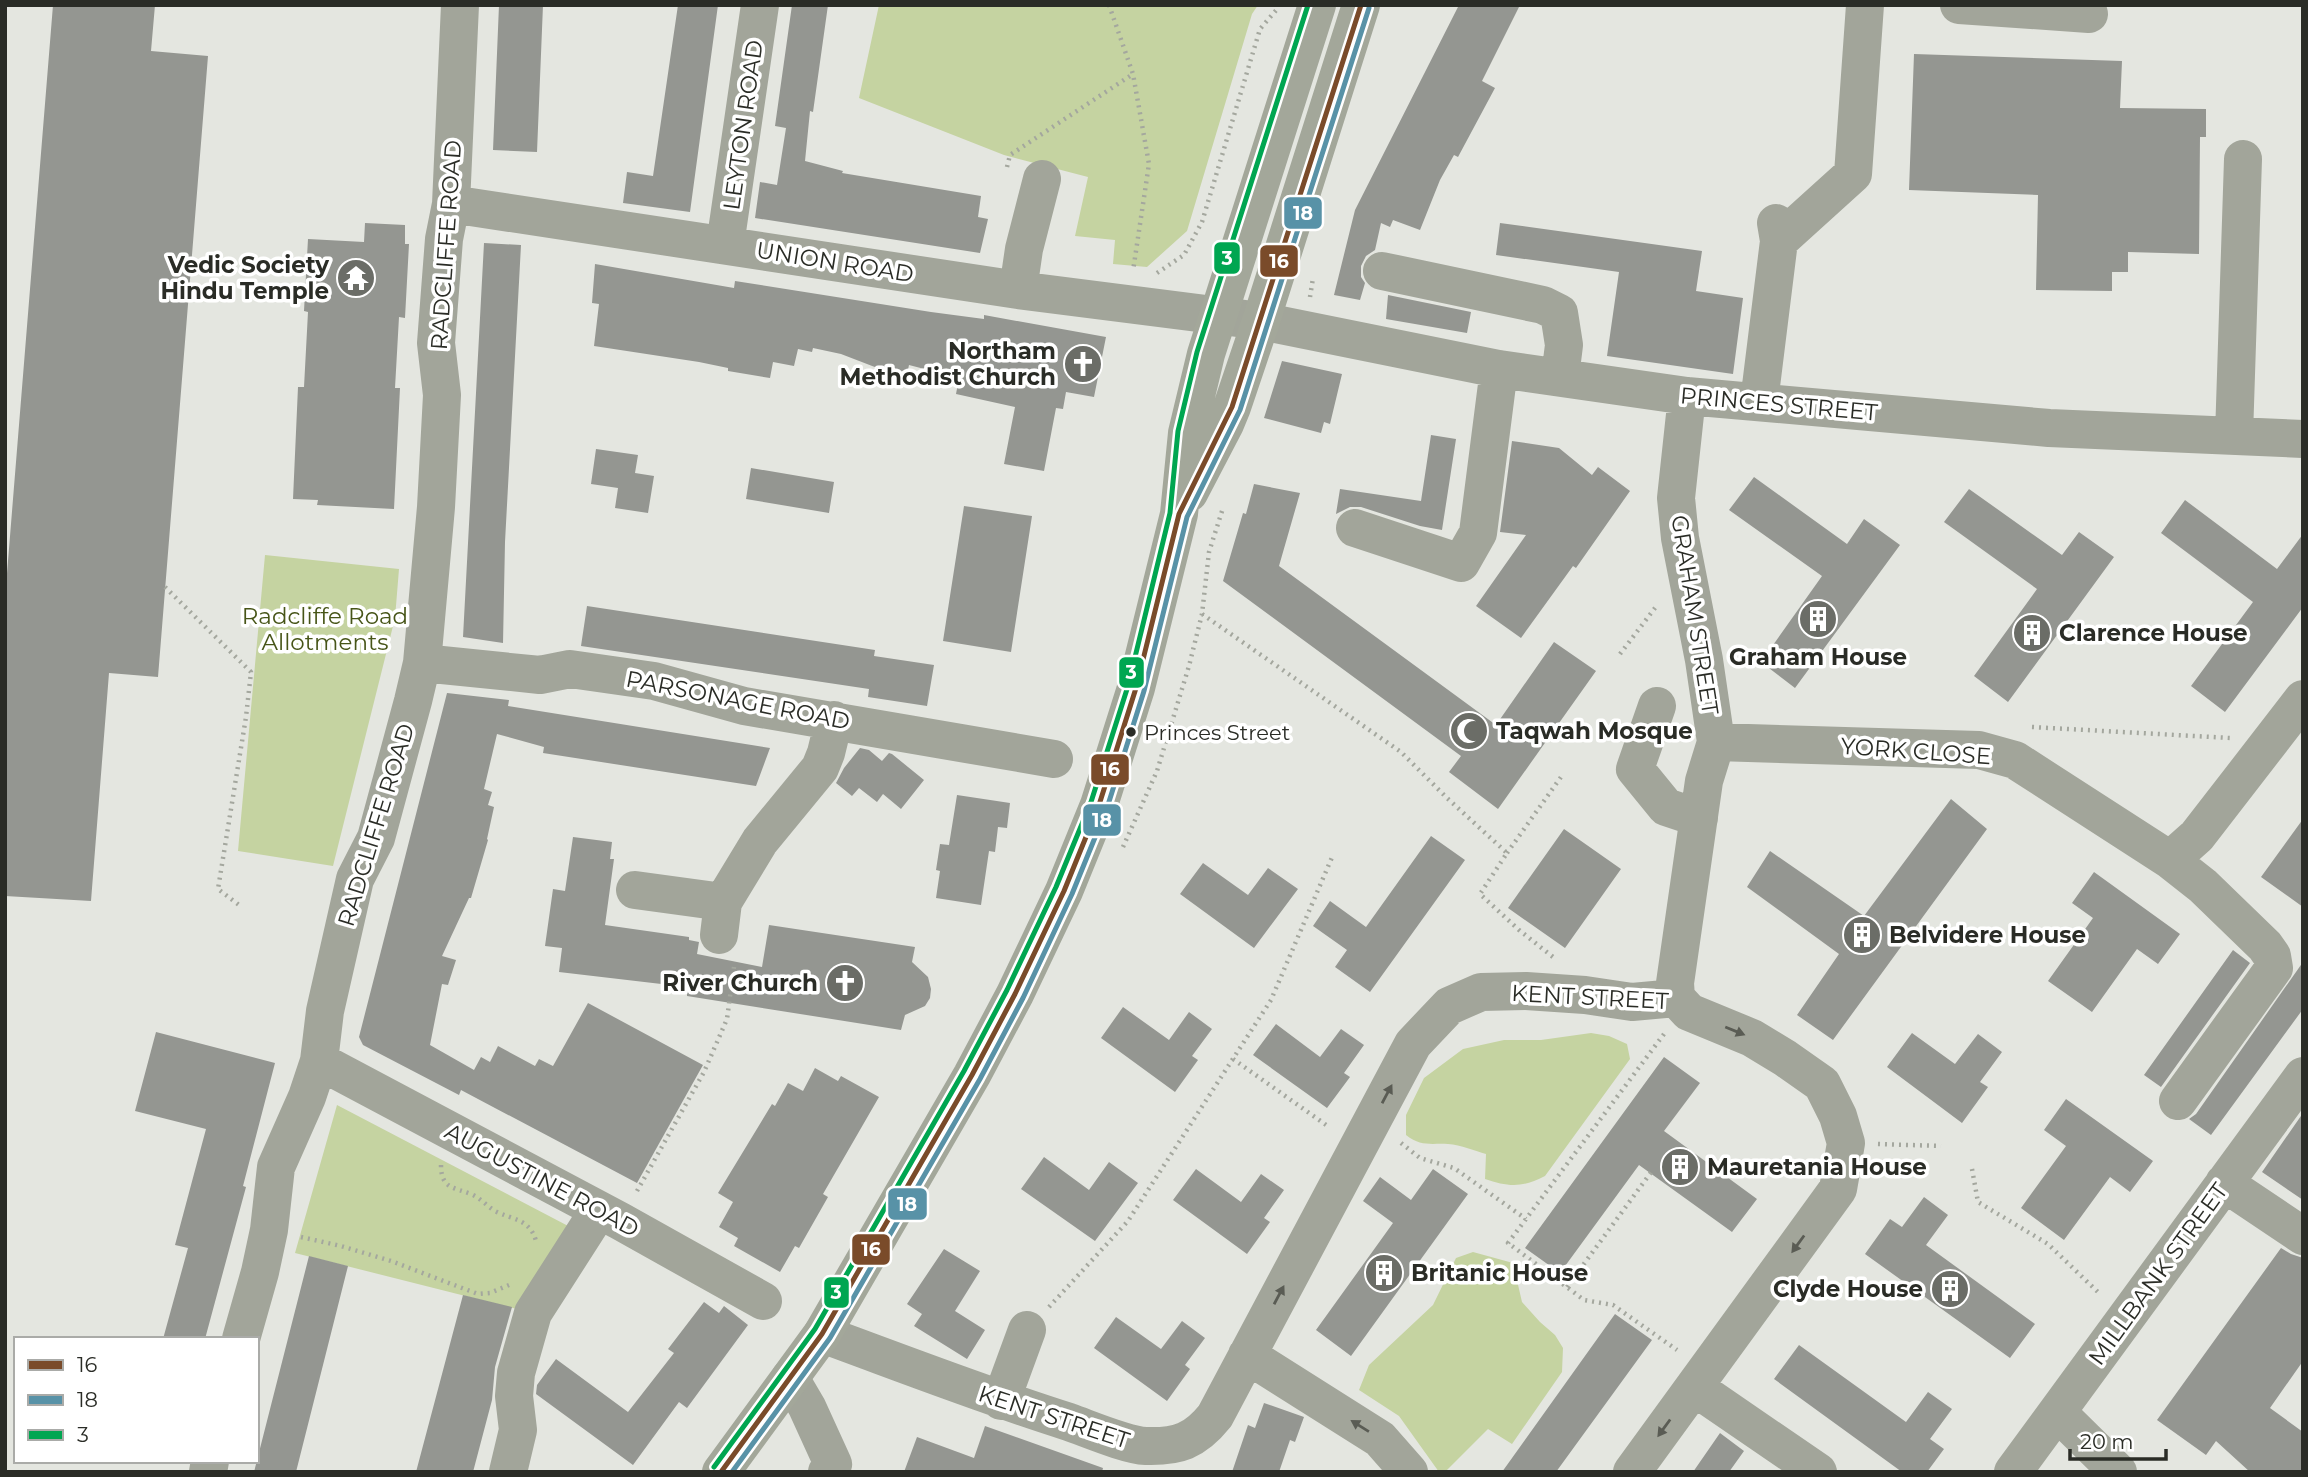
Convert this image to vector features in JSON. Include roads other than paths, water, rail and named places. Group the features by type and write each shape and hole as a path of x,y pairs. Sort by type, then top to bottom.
{"main road":[{"path":"721,1472 822,1334 972,1075 1064,891 1099,805 1136,688 1179,514 1191,411 1317,5"},
{"path":"1179,514 1225,424 1261,321 1361,5"}],"street":[{"name":"RADCLIFFE ROAD","path":"242,1337 269,1230 276,1167 307,1097 319,1061 325,1011 355,879 376,838 422,663 436,507 441,407 436,342 444,239 451,204 460,5"},
{"name":"LEYTON ROAD","path":"725,245 760,5"},
{"path":"1759,402 1778,232 1853,174 1865,5"},
{"path":"1959,5 2089,14"},
{"path":"2234,436 2243,159"},
{"path":"1018,290 1024,249 1042,179"},
{"name":"UNION ROAD","path":"451,204 1018,290 1261,321"},
{"path":"1382,271 1543,305 1559,313 1564,345 1560,377"},
{"name":"PRINCES STREET","path":"1261,321 1499,369 1687,396 2049,428 2303,439"},
{"path":"1355,528 1461,563 1478,533 1499,369"},
{"name":"GRAHAM STREET","path":"1680,1003 1675,983 1704,781 1716,742 1704,660 1680,538 1676,498 1687,396"},
{"name":"PARSONAGE ROAD","path":"422,663 541,675 570,669 654,681 744,706 1054,760"},
{"path":"2170,860 2197,836 2303,699"},
{"path":"1657,706 1635,769 1666,807 1699,818"},
{"path":"635,890 721,918 760,841 820,768 834,720"},
{"name":"YORK CLOSE","path":"1716,742 1979,750 2015,760 2170,860 2203,886 2265,946 2272,956 2274,968 2178,1101"},
{"name":"KENT STREET","path":"822,1334 1001,1401 1142,1446 1187,1441 1202,1432 1215,1416 1413,1044 1449,1006 1481,992 1526,991 1585,995 1632,1002 1680,1003 1689,1012 1752,1038 1822,1084 1838,1116 1846,1143 1838,1189 1632,1472"},
{"name":"AUGUSTINE ROAD","path":"319,1061 763,1301"},
{"name":"MILLBANK STREET","path":"2013,1472 2303,1076"},
{"path":"2224,1183 2303,1236"},
{"path":"508,1472 518,1430 513,1395 516,1373 533,1313 609,1216"},
{"path":"1001,1401 1027,1331"},
{"path":"1247,1355 1380,1439 1409,1472"},
{"path":"790,1378 807,1407 833,1464 827,1472"},
{"path":"1694,1387 1818,1472"},
{"path":"2057,1412 2118,1472"}],"place":[{"name":"Vedic Society Hindu Temple","path":"356,278"},
{"name":"Northam Methodist Church","path":"1083,364"},
{"name":"Graham House","path":"1818,619"},
{"name":"Clarence House","path":"2032,633"},
{"name":"Taqwah Mosque","path":"1469,731"},
{"name":"Princes Street","path":"1131,732"},
{"name":"Belvidere House","path":"1862,935"},
{"name":"River Church","path":"845,983"},
{"name":"Mauretania House","path":"1680,1167"},
{"name":"Britanic House","path":"1384,1273"},
{"name":"Clyde House","path":"1950,1289"}],"park label":[{"name":"Radcliffe Road Allotments","path":"325,629"}]}
